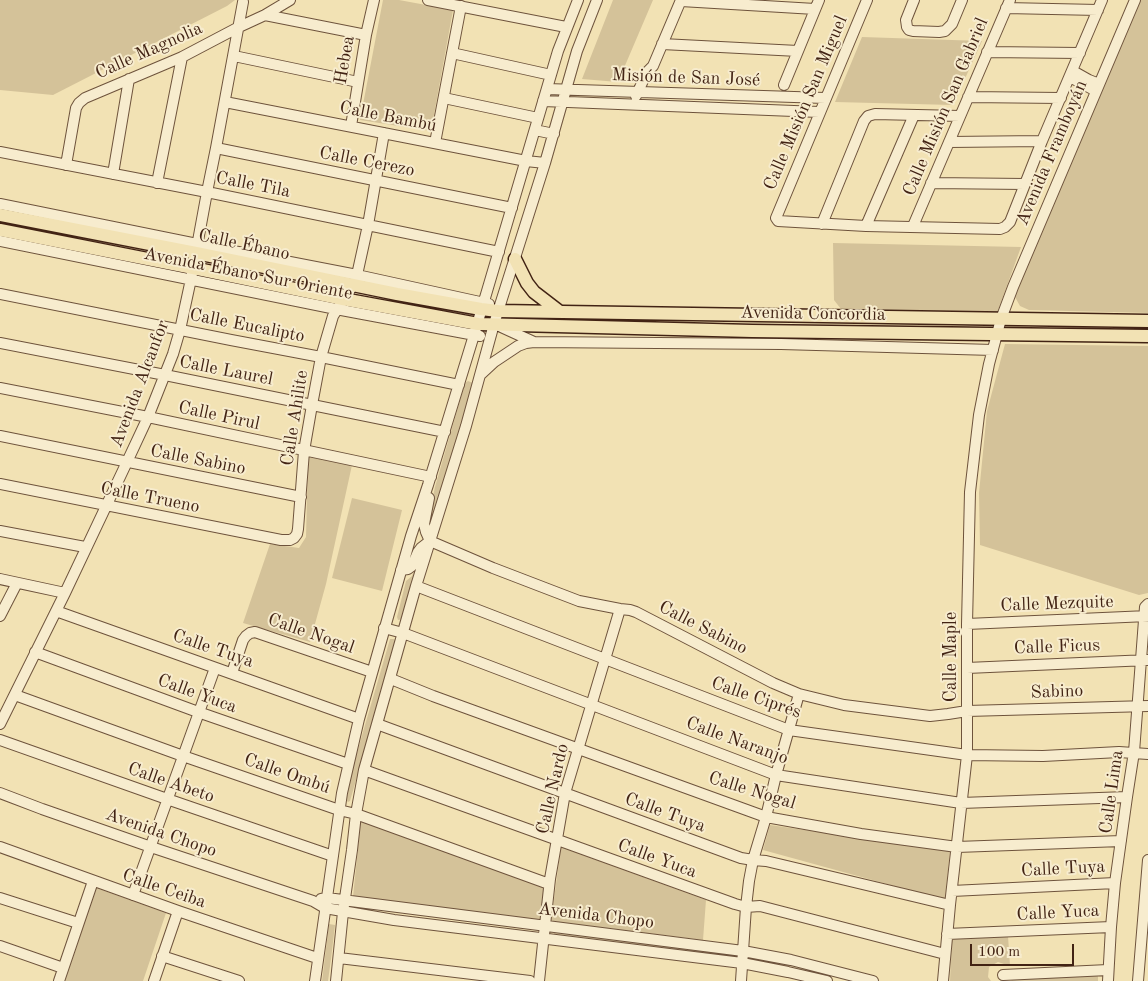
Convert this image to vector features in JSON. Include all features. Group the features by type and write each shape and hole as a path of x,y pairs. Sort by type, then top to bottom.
{"main road":[{"name":"Calle Ébano","path":"0,215 196,248 482,306"},
{"name":"Calle Ébano","path":"0,230 192,274 476,330"},
{"path":"515,259 527,284 534,292 560,312"},
{"name":"Avenida Concordia","path":"482,306 499,309 560,312 999,326 1148,336"},
{"name":"Avenida Concordia","path":"476,330 496,325 752,331 999,326 1084,321 1148,322"}],"street":[{"name":"Calle Magnolia","path":"66,165 76,108 79,103 89,96 182,57 266,15 290,0"},
{"name":"Hebea","path":"351,126 366,35 374,0"},
{"path":"428,0 566,27"},
{"path":"315,981 340,810 359,718 411,536 430,481 476,330 543,101 566,27 578,0"},
{"path":"336,981 356,814 364,770 376,724 416,586 466,426 490,338 496,325 499,309 554,134 577,51 598,0"},
{"name":"Calle Misión San Miguel","path":"822,224 779,222 776,219 867,0"},
{"path":"914,0 906,20 909,30 939,32 950,28 962,0"},
{"path":"960,116 875,114 868,116 864,121 822,224 1000,229 1008,225 1102,0"},
{"name":"Avenida Framboyán","path":"999,326 1013,287 1135,0"},
{"path":"636,105 641,92 653,74 653,66 681,1 817,4 784,85"},
{"name":"Avenida Alcanfor","path":"0,724 65,593 85,547 148,417 180,330 243,2"},
{"path":"1008,4 1098,10"},
{"name":"Calle Misión San Gabriel","path":"913,226 1008,4"},
{"path":"434,143 461,6"},
{"path":"266,15 366,35"},
{"path":"662,44 798,51"},
{"path":"560,46 577,51"},
{"path":"987,52 1080,53"},
{"path":"452,53 551,75"},
{"path":"234,56 358,82"},
{"path":"157,183 182,57"},
{"path":"1071,74 1090,80 1098,87"},
{"path":"112,174 129,79"},
{"name":"Misión de San José","path":"547,89 825,98"},
{"path":"968,97 1061,98"},
{"path":"444,98 538,118"},
{"name":"Misión de San José","path":"543,101 820,112"},
{"name":"Calle Bambú","path":"225,102 545,164"},
{"path":"866,226 914,115"},
{"path":"535,130 554,134"},
{"name":"Calle Ahilite","path":"294,538 298,529 304,451 322,357 331,321 355,280 368,225 384,133"},
{"path":"949,142 1042,141"},
{"name":"Calle Cerezo","path":"216,148 512,208"},
{"name":"Calle Tila","path":"0,152 499,252"},
{"path":"932,183 1025,184"},
{"path":"0,204 196,248"},
{"name":"Avenida Ébano Sur Oriente","path":"0,241 192,274"},
{"name":"Calle Eucalipto","path":"0,294 459,385"},
{"path":"496,325 534,342"},
{"name":"Calle Maple","path":"943,981 967,755 967,624 972,462 979,415 999,326"},
{"path":"476,330 490,338"},
{"path":"480,376 507,352 526,343 534,342 781,344 993,350"},
{"name":"Calle Laurel","path":"0,343 445,432"},
{"name":"Calle Pirul","path":"0,388 148,417 430,481"},
{"name":"Calle Sabino","path":"0,436 301,497"},
{"path":"430,481 424,524 430,541"},
{"name":"Calle Trueno","path":"0,484 281,540 294,538"},
{"path":"0,531 85,547"},
{"path":"401,570 412,566 418,552 430,541"},
{"name":"Calle Sabino","path":"430,541 492,568 579,600 636,612 798,694 844,705 930,716 967,710"},
{"path":"0,579 65,593"},
{"path":"0,616 17,583"},
{"name":"Calle Ciprés","path":"416,586 789,730 967,755 1043,756 1119,752 1148,754"},
{"name":"Calle Nardo","path":"539,981 549,884 565,793 620,610"},
{"name":"Calle Tuya","path":"56,611 359,718"},
{"name":"Calle Mezquite","path":"967,624 1147,611"},
{"name":"Calle Lima","path":"1108,976 1115,883 1134,752 1143,706 1147,611"},
{"name":"Calle Naranjo","path":"384,628 403,633 776,775 961,803 1127,797"},
{"name":"Calle Nogal","path":"232,673 243,640 250,633 255,632 372,672"},
{"name":"Calle Yuca","path":"35,652 198,712 348,764"},
{"name":"Calle Ficus","path":"967,668 1145,660"},
{"path":"133,895 214,668"},
{"name":"Calle Nogal","path":"390,678 434,696 766,817 861,834 957,847 1121,841"},
{"path":"741,981 746,906 753,860 798,694"},
{"name":"Calle Ombú","path":"14,695 183,756 356,814 549,884"},
{"name":"Sabino","path":"967,710 1143,706"},
{"name":"Calle Tuya","path":"376,724 740,858 766,861 950,905"},
{"name":"Calle Abeto","path":"0,740 333,856"},
{"name":"Calle Yuca","path":"364,770 734,904 760,906 945,954"},
{"name":"Avenida Chopo","path":"0,792 42,809 151,847 313,901 326,903 345,900 743,951 791,960 873,981"},
{"name":"Calle Ceiba","path":"0,846 93,881 317,958"},
{"path":"1141,980 1148,860"},
{"path":"59,981 93,881"},
{"name":"Calle Tuya","path":"952,891 1115,883"},
{"path":"0,898 78,924"},
{"name":"Avenida Chopo","path":"326,903 343,912 394,920 742,963 828,981"},
{"path":"154,981 178,911"},
{"name":"Calle Yuca","path":"947,934 1111,926"},
{"path":"0,946 63,968"},
{"path":"162,956 239,981"},
{"path":"339,958 530,981"},
{"path":"1003,975 1108,976"}],"shaded area":[{"path":"0,0 235,0 227,6 53,95 0,90"},
{"path":"383,0 399,0 453,10 431,131 360,120"},
{"path":"613,0 653,0 618,82 582,79"},
{"path":"1138,0 1148,0 1148,313 1029,310 1020,306 1015,297 1066,168"},
{"path":"862,37 982,41 953,105 835,102"},
{"path":"833,243 1021,247 996,316 844,313 834,300"},
{"path":"1005,344 1148,346 1148,593 1139,595 980,545 979,493 987,411"},
{"path":"468,381 473,383 431,530 426,528 435,487 465,383"},
{"path":"308,456 352,465 326,584 310,642 243,623 270,544 299,548 306,537"},
{"path":"352,498 402,510 382,591 332,578"},
{"path":"421,551 404,619 398,620 397,617 406,581 412,576"},
{"path":"390,639 396,641 350,801 348,802 346,800 354,763"},
{"path":"361,818 545,887 541,920 353,897"},
{"path":"770,825 950,851 945,900 763,850"},
{"path":"561,847 706,900 703,940 551,921"},
{"path":"96,888 166,913 143,981 65,981"},
{"path":"329,924 335,925 331,959 328,981 322,981"},
{"path":"554,929 732,951 731,956 554,934"},
{"path":"1008,936 1010,966 998,962 989,967 988,977 991,981 950,981 952,939"},
{"path":"1098,975 1098,981 1011,981 1012,980"}]}
